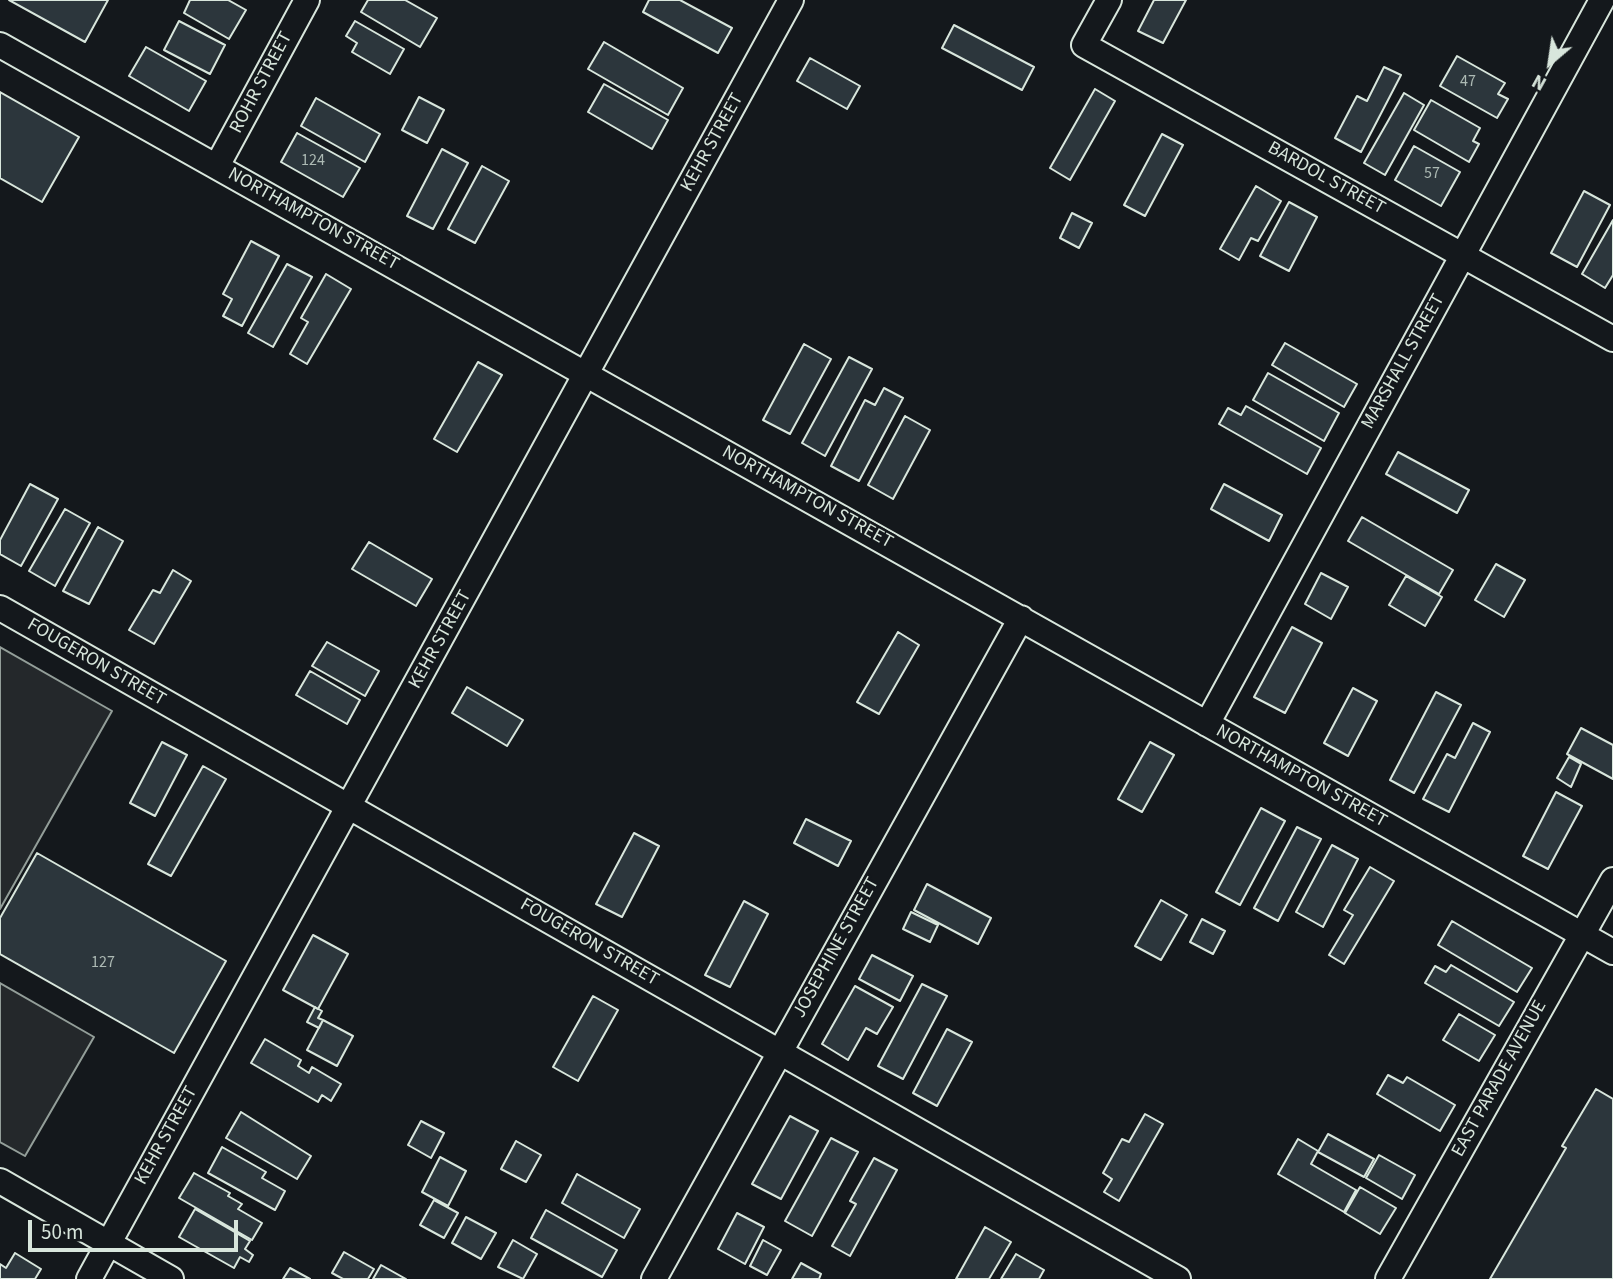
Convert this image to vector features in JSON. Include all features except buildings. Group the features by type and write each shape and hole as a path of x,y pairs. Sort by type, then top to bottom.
{"street":[{"name":"ROHR STREET","path":"218,166 307,0"},
{"name":"KEHR STREET","path":"89,1279 791,0"},
{"name":"BARDOL STREET","path":"1109,0 1084,45 1613,340"},
{"name":"MARSHALL STREET","path":"1207,724 1602,0"},
{"name":"NORTHAMPTON STREET","path":"0,45 1613,952"},
{"name":"FOUGERON STREET","path":"0,608 1178,1279"},
{"name":"JOSEPHINE STREET","path":"654,1279 1021,618"},
{"name":"EAST PARADE AVENUE","path":"1388,1279 1613,880"},
{"path":"0,1181 171,1279"}],"shaded area":[{"path":"0,647 112,711 0,909"},
{"path":"0,983 94,1037 25,1156 0,1142"}]}
